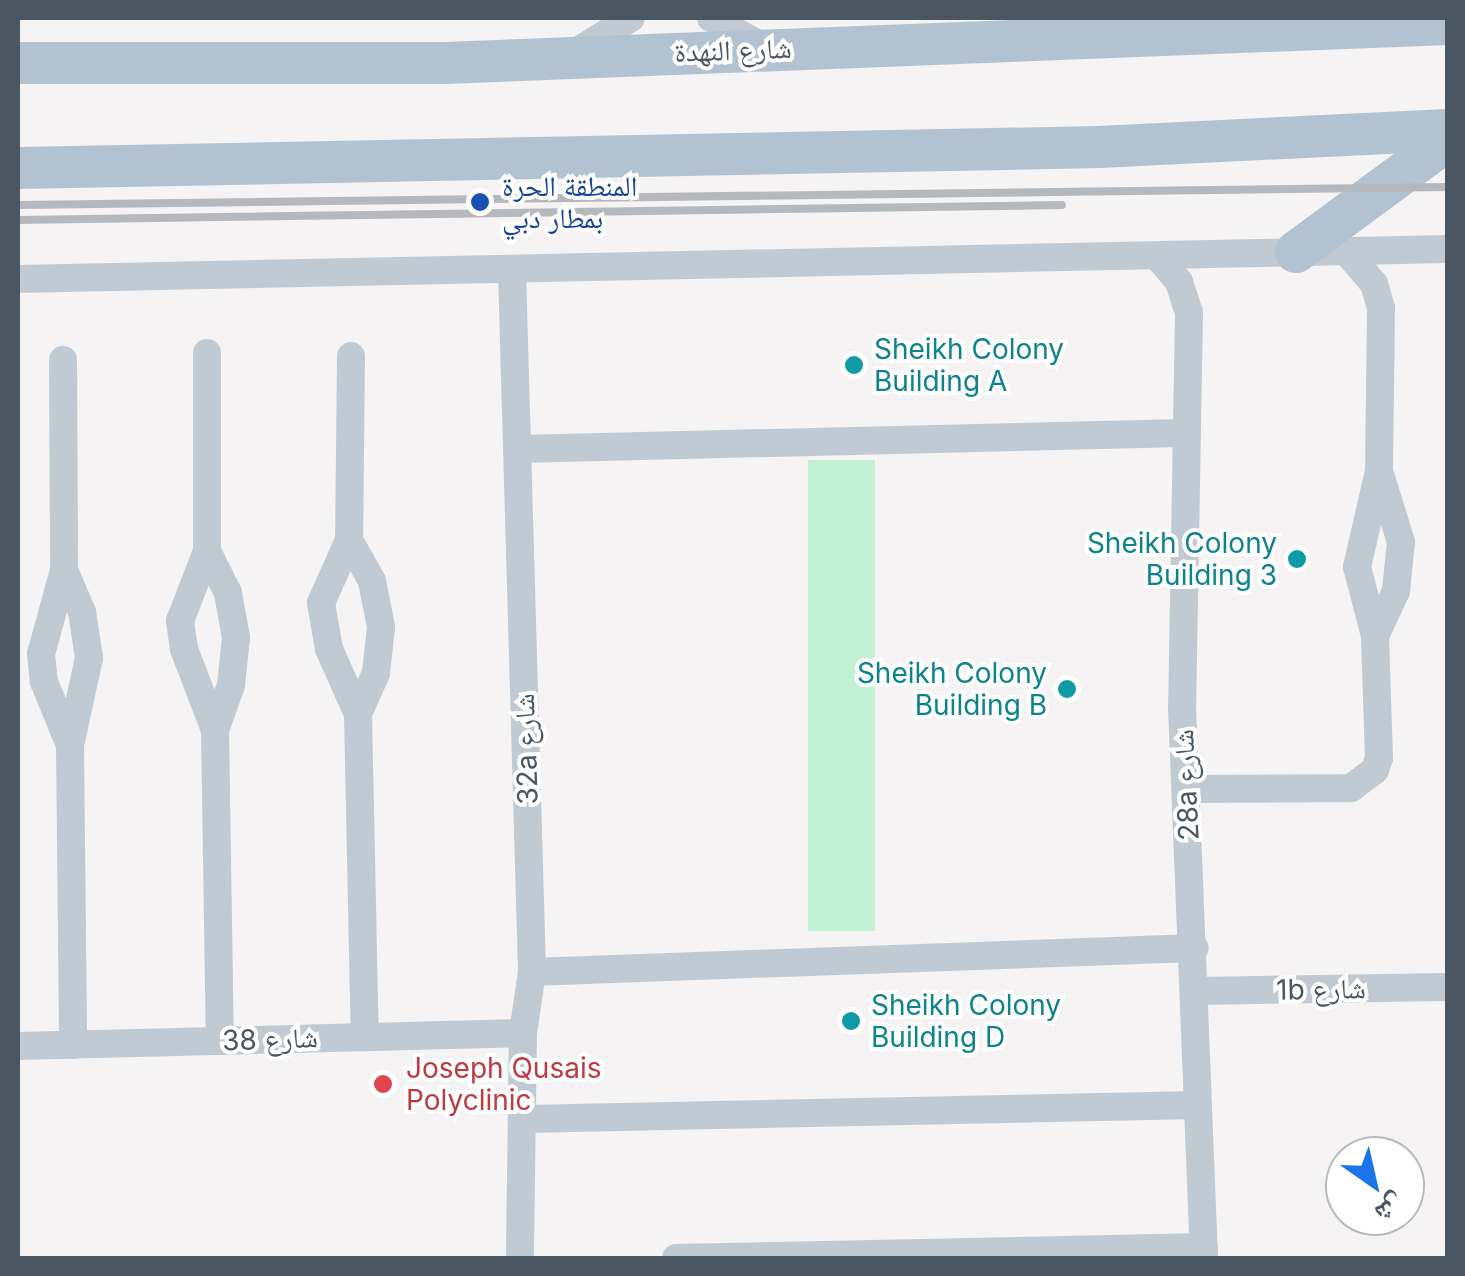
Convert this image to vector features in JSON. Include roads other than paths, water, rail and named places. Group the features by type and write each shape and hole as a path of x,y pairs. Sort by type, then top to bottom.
{"main road":[{"name":"شارع النهدة","path":"18,63 102,68 566,57 768,49 920,29 1448,24"},
{"path":"18,95 102,68"},
{"path":"18,168 1099,147 1448,130"},
{"path":"1296,252 1448,140"}],"street":[{"path":"566,57 631,18"},
{"path":"711,18 768,49"},
{"path":"18,279 512,272 1448,249"},
{"path":"1186,789 1336,790 1364,781 1379,758 1375,636 1358,566 1379,472 1380,299 1348,252"},
{"name":"28a شارع","path":"1189,312 1220,256"},
{"name":"28a شارع","path":"1159,258 1179,282 1189,312 1186,789 1204,1253"},
{"name":"32a شارع","path":"512,272 532,972 523,1032 524,1225 520,1258"},
{"path":"206,353 207,551 182,607 181,634 214,730 220,1041"},
{"path":"351,356 349,540 325,588 322,617 358,714 364,1037"},
{"path":"63,360 64,570 41,654 44,682 70,745"},
{"path":"520,449 1186,433"},
{"path":"1375,636 1401,566 1398,517 1379,472"},
{"path":"349,540 372,581 381,626 376,673 358,714"},
{"path":"207,551 228,593 236,638 231,685 214,730"},
{"path":"64,570 82,612 89,658 70,745 72,1045"},
{"path":"532,972 1195,948"},
{"name":"1b شارع","path":"1196,991 1448,987"},
{"name":"شارع 38","path":"18,1046 523,1032"},
{"path":"525,1119 1198,1105"},
{"name":"32a شارع","path":"524,1225 531,1258"},
{"path":"676,1258 1204,1253"}],"railway":[{"path":"18,205 1448,187"},
{"path":"18,220 1062,205"}],"place":[{"name":"المنطقة الحرة بمطار دبي","path":"480,202"},
{"name":"Sheikh Colony Building A","path":"854,365"},
{"name":"Sheikh Colony Building 3","path":"1297,559"},
{"name":"Sheikh Colony Building B","path":"1067,689"},
{"name":"Sheikh Colony Building D","path":"851,1021"},
{"name":"Joseph Qusais Polyclinic","path":"383,1084"}]}
